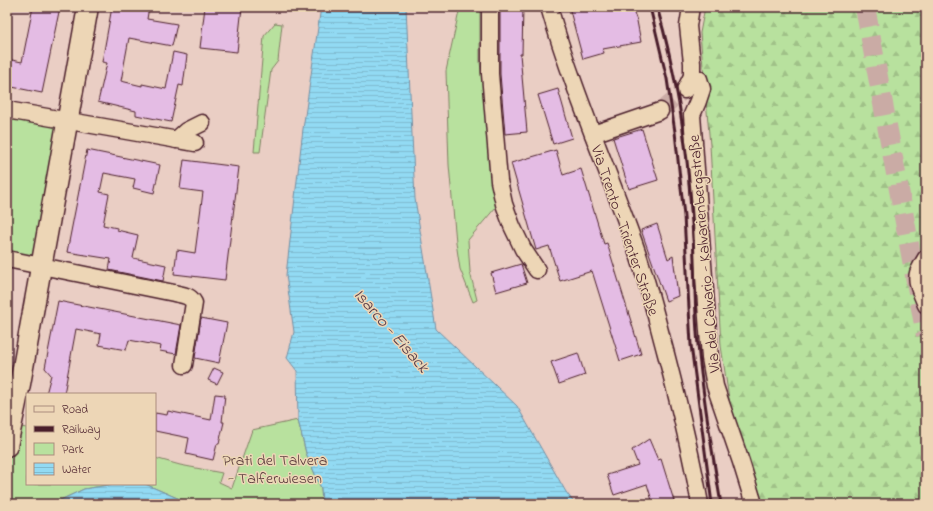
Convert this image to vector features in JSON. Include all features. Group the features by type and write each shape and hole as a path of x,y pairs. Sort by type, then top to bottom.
{"main road":[{"path":"7,446 20,384 40,265 88,7"}],"street":[{"path":"490,7 490,74 499,181 504,204 512,226 523,250 537,270"},
{"name":"Via Trento - Trienter Straße","path":"549,7 593,134 635,245 659,326 680,409 693,464 700,504"},
{"name":"Via del Calvario - Kalvarienbergstraße","path":"692,7 688,26 692,63 688,83 699,79 702,89 692,116 710,358 715,386 742,462 754,504"},
{"path":"7,110 196,143"},
{"path":"593,134 660,111"},
{"path":"176,140 186,131 202,123"},
{"path":"926,258 917,277 926,305"},
{"path":"7,259 187,296 192,299 194,303 184,365"}],"green space":[{"path":"460,7 480,7 480,62 496,207 468,240 470,272 477,300 473,302 460,269 449,165 446,71"},
{"path":"705,7 926,7 926,504 745,504 721,346 710,145 700,33"},
{"path":"275,23 282,24 278,61 271,70 260,152 254,152 264,36"},
{"path":"7,110 67,121 40,265 7,259"},
{"name":"Prati del Talvera - Talferwiesen","path":"298,420 306,453 321,488 322,504 191,504 147,485 156,485 156,458 180,465 222,473 219,482 232,488 252,430"},
{"path":"7,425 26,428 26,485 108,485 84,489 52,504 24,504 7,496"}],"water":[{"name":"Isarco - Eisack","path":"321,7 406,7 415,199 436,329 517,406 566,492 575,504 322,504 321,488 306,453 298,420 297,371 287,358 294,332 286,275 303,129"},
{"path":"108,485 147,485 191,504 52,504 84,489"}],"building":[{"path":"33,7 60,7 42,93 7,86 7,59 22,62"},
{"path":"112,7 149,7 147,19 177,24 172,46 129,38 121,81 142,86 142,84 166,89 173,52 187,55 183,86 179,85 171,122 136,115 136,111 98,102 107,63 102,62"},
{"path":"205,7 242,7 237,52 200,48"},
{"path":"500,7 523,7 522,54 520,54 527,132 505,134 500,74"},
{"path":"569,7 632,7 637,21 641,42 603,49 604,53 583,59"},
{"path":"558,89 572,138 553,144 538,95"},
{"path":"642,129 658,180 629,189 613,138"},
{"path":"87,150 160,165 154,193 133,188 135,179 104,173 100,192 109,194 103,225 138,235 133,258 166,265 163,281 109,270 111,259 67,252"},
{"path":"556,150 563,175 581,169 604,244 607,243 641,354 620,361 592,271 560,281 549,246 536,250 511,163"},
{"path":"184,160 239,167 225,280 174,274 177,250 195,253 203,192 180,189"},
{"path":"657,224 668,259 673,256 678,296 666,301 641,230"},
{"path":"521,264 527,283 496,292 491,273"},
{"path":"58,301 181,325 176,354 160,351 161,346 129,340 126,350 99,345 101,334 76,329 64,393 46,393 51,375 45,368"},
{"path":"201,318 227,323 219,363 195,358"},
{"path":"578,353 585,375 559,384 551,362"},
{"path":"214,368 223,372 217,384 208,380"},
{"path":"215,394 225,395 222,422 224,422 219,444 217,444 213,460 186,454 189,438 156,431 156,413 167,415 168,411 211,420"},
{"path":"649,439 658,460 661,459 675,504 653,504 647,484 614,495 607,475 638,465 632,450"}],"tunnel":[{"path":"865,7 926,335"},
{"path":"660,111 685,90"}],"railway":[{"path":"650,7 667,79 675,132 684,216 691,345 712,504"},
{"path":"657,7 676,84 684,136 692,215 696,313 700,365 721,504"}]}
